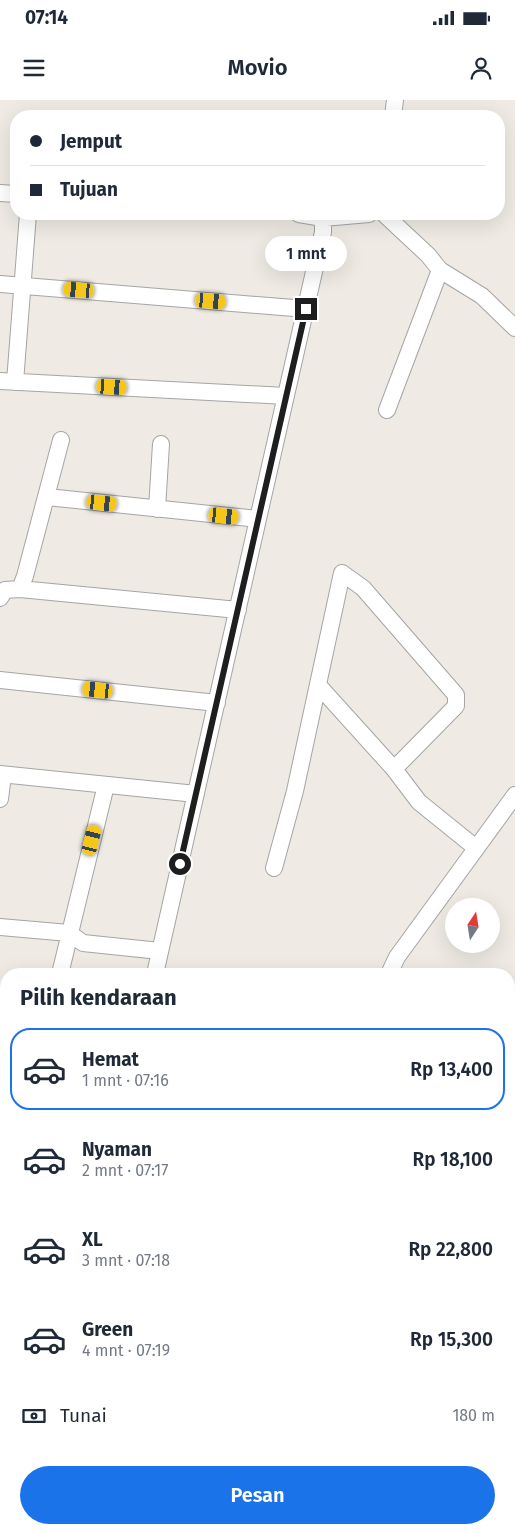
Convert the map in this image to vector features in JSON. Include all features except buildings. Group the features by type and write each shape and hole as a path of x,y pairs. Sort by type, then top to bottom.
{"street":[{"path":"28,220 23,286 8,381 286,396"},
{"path":"156,968 306,309 323,232 323,220"},
{"path":"390,220 428,255 440,270 482,296 515,328"},
{"path":"387,410 440,270"},
{"path":"0,284 306,309"},
{"path":"20,588 47,497 61,440"},
{"path":"157,509 161,444"},
{"path":"47,497 258,519"},
{"path":"274,868 295,791 342,573 363,588 456,695 456,706 394,769"},
{"path":"0,598 5,590 20,588 238,610"},
{"path":"0,680 216,703"},
{"path":"319,686 394,769 419,802 476,848"},
{"path":"0,799 1,774 196,794"},
{"path":"61,968 68,933 106,785"},
{"path":"392,968 397,957 515,795"},
{"path":"0,927 68,933 83,943 160,951"}],"route":[{"path":"180,864 306,309"}]}
